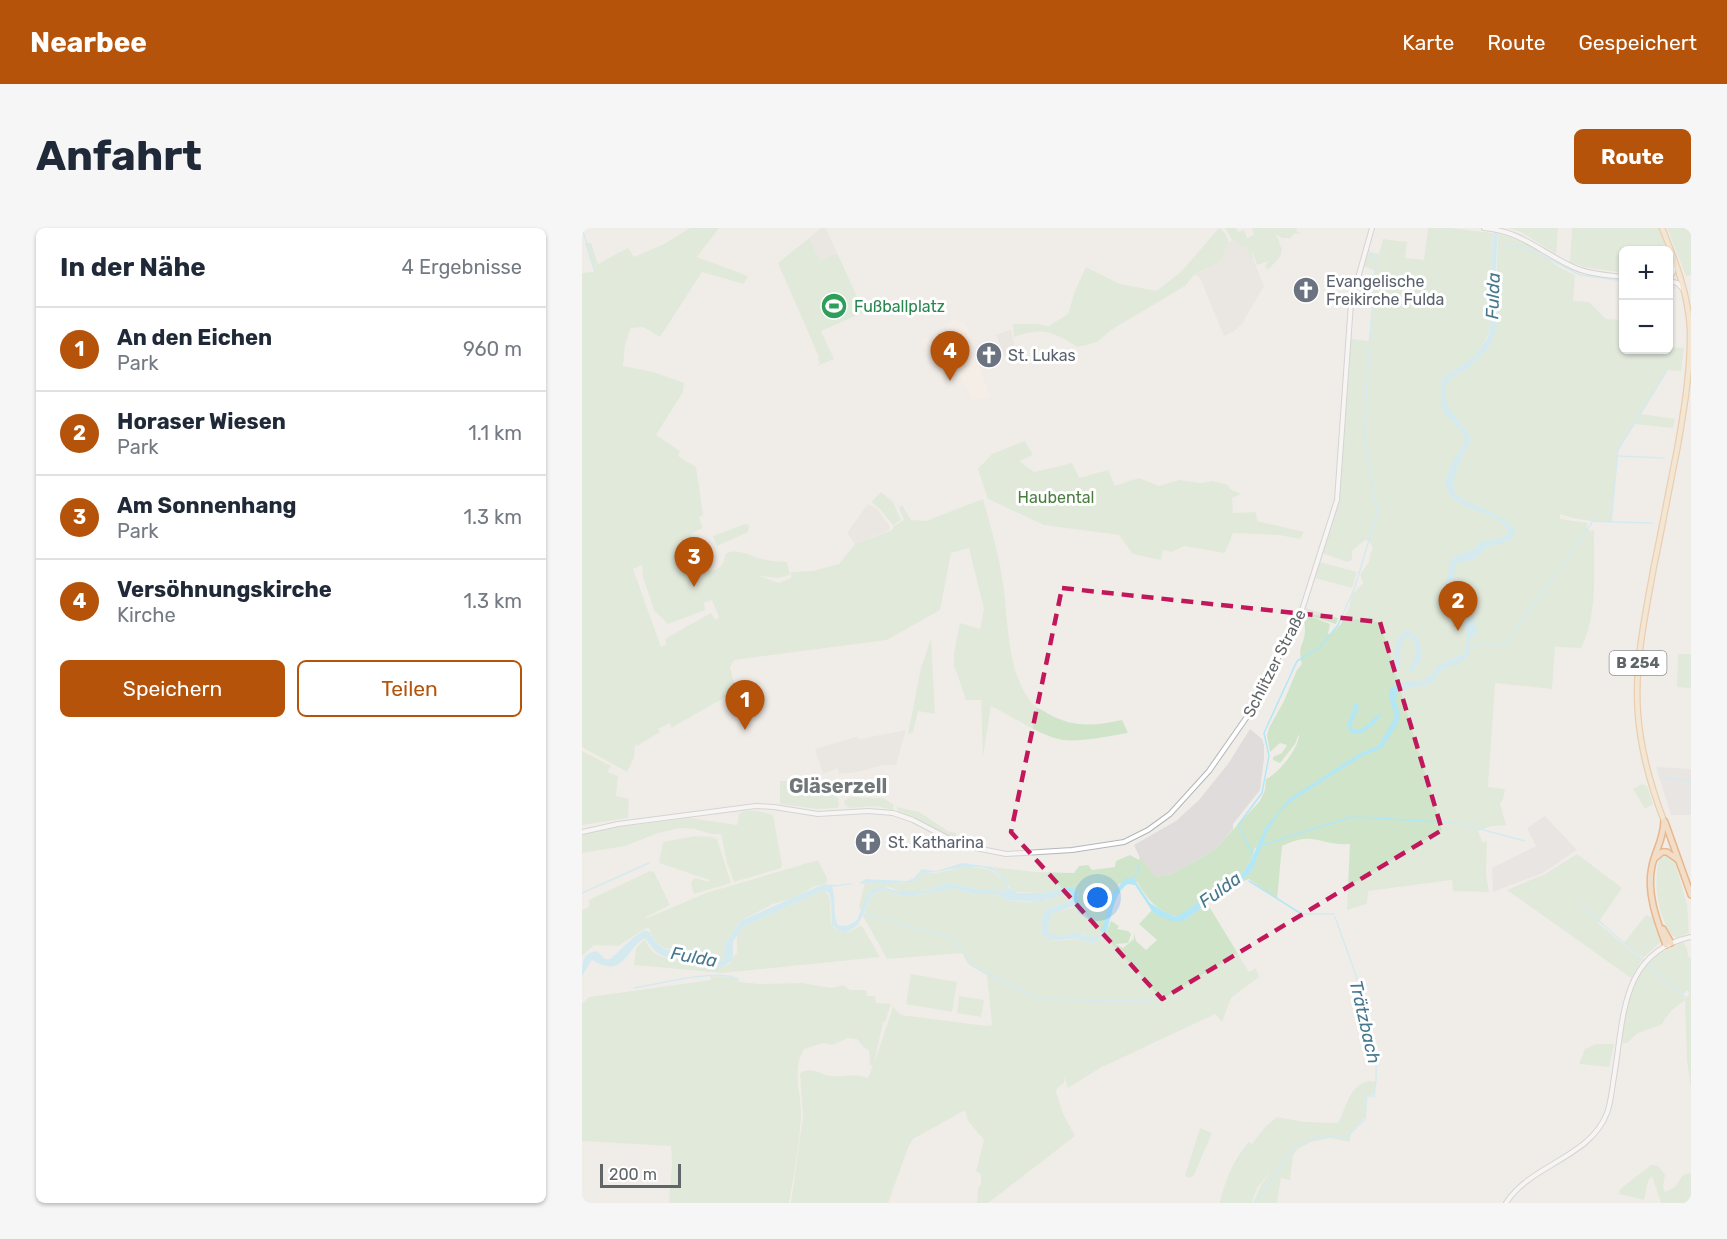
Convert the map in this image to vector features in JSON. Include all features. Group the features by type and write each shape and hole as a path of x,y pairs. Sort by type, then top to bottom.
{"highway":[{"path":"1664,821 1663,838 1654,859 1650,886 1660,925 1669,944"},
{"name":"B 254","path":"1664,821 1691,895"},
{"path":"1654,859 1660,853 1667,852 1681,863"},
{"path":"1685,875 1691,883"}],"main road":[{"name":"Schlitzer Straße","path":"582,832 606,826 690,814 767,806 818,814 868,811 892,813 917,823 950,841 974,849 1006,854 1072,850 1124,842 1148,830 1170,814 1209,771 1239,728 1298,623 1336,505 1350,303 1372,228"},
{"path":"1485,228 1508,232 1575,268 1619,277"},
{"name":"B 254","path":"1662,228 1684,290 1690,327 1690,370 1685,407 1641,641 1637,692 1640,735 1645,761 1664,821"},
{"path":"1673,272 1675,262"},
{"path":"1673,278 1680,277"},
{"path":"1673,281 1684,290"},
{"path":"1506,1203 1521,1185 1587,1142 1600,1126 1610,1105 1630,990 1644,962 1656,950 1691,937"}],"highlighted area":[{"path":"1062,588 1380,622 1442,830 1162,999 1011,832"}],"shaded area":[{"path":"821,228 826,228 837,253 820,261 809,238"},
{"path":"1232,240 1241,247 1245,246 1251,259 1253,258 1264,286 1242,324 1224,336 1200,278 1195,275 1220,262"},
{"path":"955,320 960,323 964,321 974,345 972,346 990,397 986,399 971,398 958,370 940,378 922,343 926,339 929,339 932,344 940,340 947,356 958,354 946,324"},
{"path":"1011,329 1016,353 1021,360 1009,365 996,335"},
{"path":"868,504 877,509 890,527 889,530 855,544 847,533"},
{"path":"1250,729 1262,739 1264,745 1260,790 1233,824 1233,829 1214,850 1172,874 1156,877 1140,858 1134,845 1176,821 1199,800 1228,764"},
{"path":"906,730 896,765 884,765 839,774 838,768 823,774 815,749 856,737 860,739"},
{"path":"1656,767 1691,769 1691,815 1671,815"},
{"path":"1545,816 1577,850 1543,873 1493,892 1492,868 1536,846 1527,828"}],"green space":[{"path":"690,228 719,228 697,257 748,276 744,284 702,272 660,337 643,327 631,328 625,344 623,366 653,372 684,383 683,392 656,435 680,451 678,456 696,467 703,515 699,517 703,528 690,534 697,540 677,550 681,559 692,555 702,559 706,568 712,571 722,565 725,554 734,551 765,560 787,562 790,575 779,578 759,576 779,583 791,578 791,572 813,571 839,564 855,544 892,530 904,520 899,508 902,505 911,520 926,521 983,499 1001,573 1013,661 1017,676 1032,703 1056,718 1075,723 1102,724 1122,720 1128,733 1063,740 1037,731 991,706 983,757 981,700 966,700 954,665 960,623 980,629 984,609 969,548 951,553 940,610 887,640 734,660 730,667 736,691 671,728 670,723 658,729 660,732 637,746 635,744 634,758 627,772 582,747 582,273 594,272 585,243 591,243 598,264 628,248 634,257 664,244","holes":["642,565 643,577 654,610 668,624 705,610 704,603 712,600 719,617 715,620 711,613 665,639 666,644 661,647 633,569"]},
{"path":"1219,228 1226,234 1229,242 1220,262 1194,275 1185,286 1111,330 1097,342 1078,347 1047,332 1033,332 1014,337 1013,324 1049,326 1068,314 1086,267 1120,284 1156,291 1181,272"},
{"path":"1225,228 1236,228 1238,232 1244,230 1247,238 1254,235 1252,228 1297,228 1296,231 1301,233 1293,234 1290,238 1282,238 1276,234 1282,250 1280,257 1268,270 1265,266 1269,261 1257,265 1251,249 1253,258 1251,260 1245,246 1241,247 1232,240"},
{"path":"1428,228 1493,233 1492,316 1491,326 1483,344 1490,343 1498,309 1496,293 1498,234 1519,239 1537,249 1559,267 1575,275 1573,301 1589,302 1606,319 1619,320 1619,354 1673,354 1673,347 1684,348 1681,371 1668,370 1641,414 1675,419 1673,428 1634,424 1618,451 1611,522 1585,520 1560,514 1560,519 1588,523 1586,527 1590,531 1594,530 1593,605 1587,634 1581,648 1555,647 1552,689 1495,683 1488,787 1505,789 1500,804 1506,825 1492,826 1478,831 1482,842 1487,841 1486,875 1489,892 1453,891 1452,880 1368,891 1367,904 1347,910 1350,844 1304,839 1282,846 1277,899 1249,879 1238,883 1252,871 1260,846 1255,848 1251,860 1240,876 1177,917 1153,904 1137,882 1119,884 1100,936 1094,938 1084,934 1056,936 1050,934 1047,930 1053,914 1074,907 1078,894 1062,888 1043,893 1014,892 999,872 992,867 1035,872 1074,873 1079,866 1088,865 1092,870 1115,867 1116,861 1130,855 1139,860 1140,857 1156,877 1172,874 1214,850 1260,801 1265,790 1266,779 1282,766 1296,746 1299,734 1295,744 1280,763 1273,760 1273,757 1282,753 1287,745 1280,743 1270,752 1267,736 1297,670 1302,664 1300,649 1305,631 1306,608 1338,618 1336,624 1307,615 1330,624 1328,634 1331,634 1341,624 1352,595 1363,583 1360,575 1369,562 1373,549 1370,542 1365,540 1352,551 1352,560 1347,562 1322,553 1340,497 1351,339 1369,341 1376,271 1363,266 1369,252 1379,254 1383,239 1407,242 1405,258 1424,260"},
{"path":"1508,228 1558,228 1556,254 1521,232"},
{"path":"1572,228 1660,228 1664,240 1665,246 1619,246 1619,272 1584,267 1570,262"},
{"path":"1667,228 1691,228 1691,275 1686,276"},
{"path":"809,238 820,261 837,253 864,312 821,331 834,359 817,366 820,362 819,357 778,263"},
{"name":"Haubental","path":"1025,441 1033,455 1019,461 1034,472 1072,463 1079,478 1108,470 1115,486 1139,478 1159,486 1180,480 1200,483 1213,481 1228,485 1230,489 1241,494 1232,498 1233,513 1256,512 1257,521 1304,532 1300,539 1279,535 1233,533 1225,553 1184,546 1172,552 1163,550 1161,560 1133,554 1119,535 1044,525 988,499 978,469 992,454"},
{"path":"881,492 893,502 901,520 893,525 871,502"},
{"path":"745,524 749,525 748,532 717,546 713,536"},
{"path":"1320,562 1357,572 1352,588 1315,578"},
{"path":"931,639 935,714 918,711 913,732 908,734 921,668"},
{"path":"1678,654 1691,654 1691,688 1677,687"},
{"path":"582,751 611,766 607,772 618,776 616,796 629,799 628,818 582,825"},
{"path":"780,781 810,781 838,798 839,806 817,809 780,804"},
{"path":"1642,784 1647,786 1653,804 1645,809 1633,789"},
{"path":"850,797 883,798 893,804 893,810 876,806 850,808 845,805 844,801"},
{"path":"897,807 919,812 948,831 956,833 958,838 966,843 953,840 898,813"},
{"path":"744,811 758,811 773,815 781,868 734,882 721,834 694,829 680,828 658,833 625,846 582,853 582,835 587,833 690,818 737,825 739,814"},
{"path":"695,836 717,839 731,883 694,894 692,880 696,878 708,882 710,880 659,863 663,842"},
{"path":"1577,854 1622,888 1598,923 1642,960 1631,978 1507,890 1545,874"},
{"path":"1665,854 1674,859 1687,904 1689,933 1677,938 1672,936 1667,927 1658,899 1657,869 1659,859"},
{"path":"818,860 827,878 827,883 813,887 797,897 773,904 740,921 725,944 723,961 695,951 667,949 658,943 648,927 618,946 594,945 582,956 582,910 589,907 589,900 650,871 654,872 670,905 645,919 706,893"},
{"path":"967,867 996,873 1007,888 1005,891 943,884 925,891 899,891 889,887 869,892 862,912 859,906 865,883 902,883 915,879 921,873 935,873"},
{"path":"952,888 973,894 998,894 1006,900 1025,902 1047,901 1070,892 1073,896 1070,900 1045,913 1042,934 1055,941 1077,939 1093,943 1105,936 1111,921 1119,926 1117,929 1128,931 1131,934 1128,943 1115,944 1123,948 1134,939 1134,933 1136,941 1146,950 1157,940 1139,924 1152,910 1154,914 1185,920 1207,903 1249,972 1256,968 1259,977 1231,998 1222,1022 1215,1014 1100,1068 1068,1088 1064,1077 1064,1083 1057,1088 1056,1092 1063,1114 1075,1136 988,1203 977,1203 981,1174 976,1171 984,1140 968,1121 965,1110 913,1139 888,1203 791,1203 803,1116 800,1074 803,1071 813,1071 828,1076 854,1075 868,1078 873,1065 870,1065 869,1050 864,1048 857,1039 848,1038 832,1045 823,1043 804,1049 800,1058 798,1074 801,1118 789,1203 669,1203 671,1146 582,1141 582,1004 589,997 711,980 710,976 734,977 740,982 760,984 802,983 832,988 843,985 850,990 866,990 867,996 875,996 876,1003 891,1004 885,1022 883,1022 874,1064 893,1007 901,1015 992,1025 987,975 968,964 962,953 887,959 863,916 872,895 885,890 901,895 920,895 939,889"},
{"path":"823,890 829,897 834,928 847,933 862,926 880,957 723,973 634,965 636,948 645,939 649,947 659,956 695,960 717,967 726,966 731,963 737,953 737,935 743,927"},
{"path":"1646,915 1654,918 1661,942 1643,958 1624,943"},
{"path":"1683,942 1687,948 1688,957 1691,958 1691,1089 1687,1060 1685,1000 1671,1011 1661,1025 1638,1033 1627,1043 1622,1041 1631,990 1646,964 1685,999 1689,994 1688,990 1683,994 1648,964 1659,953"},
{"path":"911,974 957,982 952,1012 906,1004"},
{"path":"959,996 984,1000 981,1017 957,1013"},
{"path":"1596,1044 1614,1044 1609,1067 1579,1064 1585,1049"},
{"path":"1369,1081 1376,1082 1374,1094 1366,1096 1365,1117 1351,1132 1350,1142 1330,1138 1310,1142 1298,1149 1293,1155 1290,1180 1281,1178 1277,1203 1253,1203 1261,1185 1271,1171 1257,1188 1252,1203 1220,1203 1227,1179 1239,1155 1249,1142 1252,1144 1265,1127 1277,1117 1304,1122 1338,1123 1352,1092"},
{"path":"1200,1128 1212,1133 1194,1175 1189,1178 1185,1176"},
{"path":"1651,1165 1658,1166 1665,1175 1663,1186 1665,1192 1675,1187 1683,1175 1691,1173 1691,1195 1686,1203 1661,1203 1652,1176 1648,1181 1644,1200 1619,1194 1620,1189"}],"water":[{"name":"Fulda","path":"1494,228 1498,228 1497,319 1494,335 1481,356 1449,380 1445,395 1450,409 1471,438 1455,474 1453,487 1455,493 1460,498 1500,517 1515,531 1513,538 1488,546 1475,559 1456,564 1452,583 1444,599 1446,605 1471,612 1478,631 1469,641 1469,654 1461,662 1441,670 1429,684 1398,691 1395,699 1400,716 1382,748 1361,757 1293,800 1279,813 1267,832 1252,871 1232,889 1212,900 1185,920 1175,922 1154,914 1135,885 1128,884 1119,894 1105,936 1093,943 1078,939 1051,940 1042,934 1043,916 1047,909 1070,900 1073,896 1070,892 1042,902 1006,900 998,894 973,894 952,888 912,896 885,890 872,895 858,925 846,933 832,925 829,893 823,890 743,927 733,942 733,960 721,968 697,959 666,957 656,952 645,938 617,965 603,965 592,960 582,976 583,962 588,954 597,951 605,959 610,959 645,930 650,932 664,949 695,951 723,961 725,944 740,921 824,884 853,883 832,887 836,921 838,925 847,926 857,920 868,892 882,887 899,891 925,891 943,884 1005,891 1007,888 1001,877 992,870 982,867 922,873 912,882 860,884 866,879 907,881 914,878 922,869 936,871 962,863 992,867 1004,877 1009,888 1017,893 1043,893 1062,888 1075,888 1078,897 1076,905 1052,914 1047,930 1058,936 1076,934 1095,937 1100,936 1112,894 1126,878 1134,879 1150,903 1176,917 1240,876 1251,860 1265,828 1289,799 1357,755 1379,745 1395,717 1389,696 1390,689 1397,684 1427,678 1437,666 1466,651 1467,635 1461,616 1443,607 1441,599 1451,560 1455,556 1474,549 1480,542 1501,538 1508,534 1505,526 1496,519 1464,505 1449,493 1446,483 1449,470 1465,441 1461,431 1443,409 1441,386 1442,379 1475,356 1488,337 1492,316 1491,264"},
{"path":"1404,631 1410,631 1415,635 1422,651 1416,668 1411,673 1409,670 1416,649 1410,636 1405,637 1401,645 1400,669 1397,669 1395,660 1396,644"},
{"path":"1357,703 1359,707 1352,723 1352,728 1355,730 1362,728 1382,714 1366,731 1352,734 1348,723 1354,704"}],"waterway":[{"path":"582,228 596,274"},
{"path":"1506,244 1537,252"},
{"path":"1369,251 1376,260 1364,436 1377,510"},
{"path":"1540,254 1580,275 1619,280"},
{"path":"1560,568 1593,521 1611,522 1618,450 1667,370"},
{"path":"1619,456 1663,458"},
{"path":"1253,855 1238,825 1262,793 1269,756 1264,733 1297,661 1320,647 1338,625 1355,587 1377,513"},
{"path":"1612,522 1653,523"},
{"path":"1512,635 1556,573"},
{"path":"1469,648 1483,643 1505,645 1511,637"},
{"path":"1661,777 1691,781"},
{"path":"1262,845 1352,817 1370,818"},
{"path":"1374,818 1457,823 1525,841"},
{"path":"582,893 649,863"},
{"path":"1131,880 1137,873 1139,865"},
{"name":"Trätzbach","path":"1249,881 1300,913"},
{"path":"1580,904 1643,960"},
{"path":"863,914 951,937 963,952"},
{"name":"Trätzbach","path":"1302,914 1334,914"},
{"name":"Trätzbach","path":"1255,1203 1296,1146 1321,1136 1348,1136 1365,1119 1367,1096 1374,1096 1375,1052 1371,1029 1358,982 1335,917"},
{"path":"966,956 974,967 1035,997 1073,1001 1156,1000"},
{"path":"1647,964 1685,997"},
{"name":"Fulda","path":"634,988 703,976 729,976 738,979"}],"place":[{"name":"Evangelische Freikirche Fulda","path":"1306,290"},
{"name":"Fußballplatz","path":"834,306"},
{"name":"St. Lukas","path":"989,355"},
{"name":"Versöhnungskirche","path":"950,381"},
{"name":"Am Sonnenhang","path":"694,587"},
{"name":"Horaser Wiesen","path":"1458,631"},
{"name":"An den Eichen","path":"745,730"},
{"name":"St. Katharina","path":"868,842"}],"district":[{"name":"Gläserzell","path":"838,786"}]}
